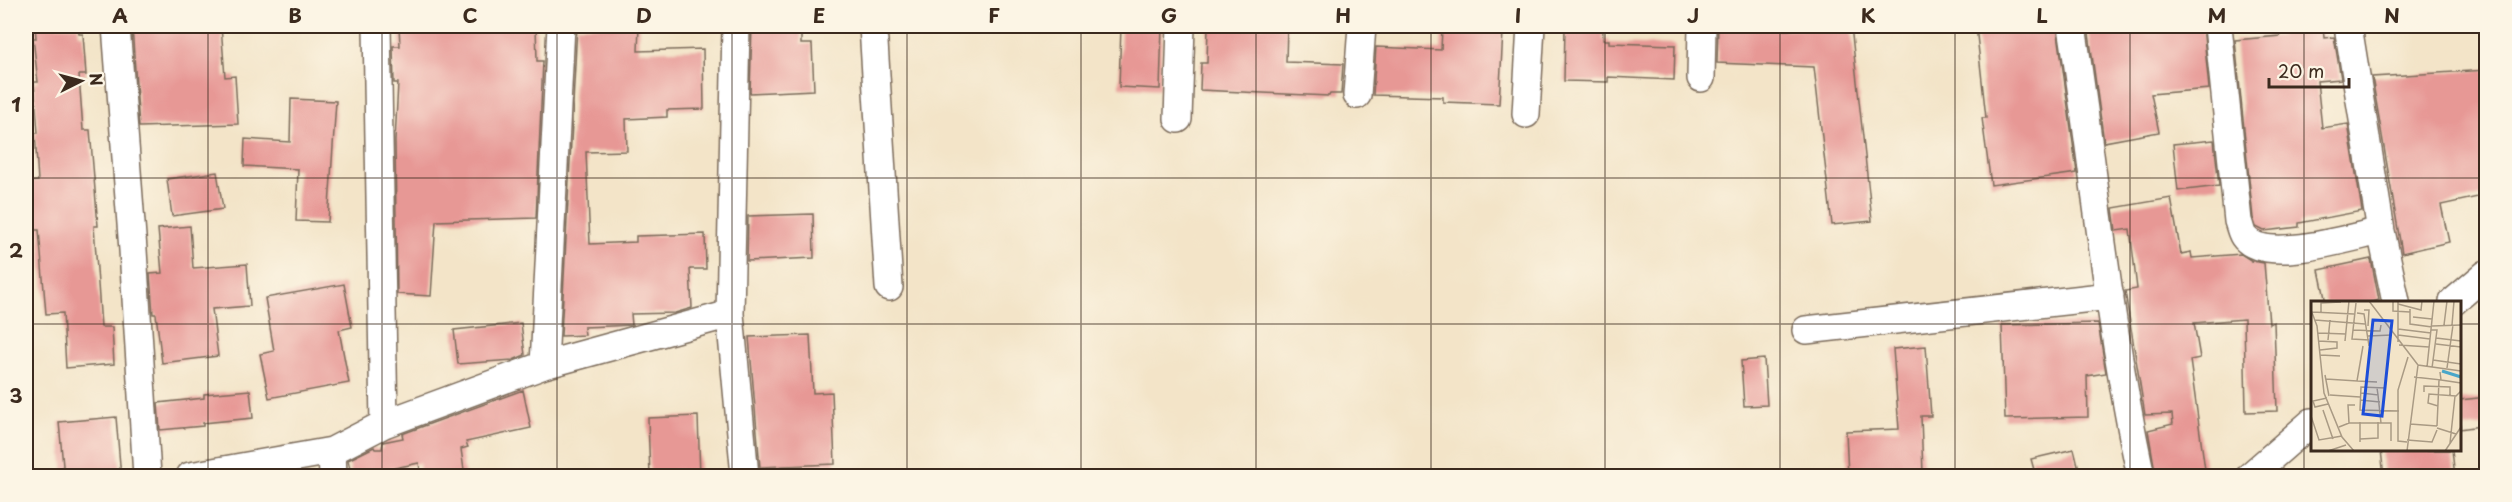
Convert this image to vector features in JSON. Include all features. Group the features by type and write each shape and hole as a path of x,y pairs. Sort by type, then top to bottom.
{"street":[{"path":"116,26 134,250 147,477"},
{"path":"377,26 384,424"},
{"path":"544,365 561,26"},
{"path":"736,26 730,314 745,477"},
{"path":"873,26 889,287"},
{"path":"1178,120 1181,26"},
{"path":"1357,95 1362,26"},
{"path":"1526,114 1531,26"},
{"path":"1701,78 1702,26"},
{"path":"2073,26 2110,296 2130,427 2141,477"},
{"path":"2218,26 2238,221 2244,237 2251,244 2263,248 2287,250 2381,231"},
{"path":"2348,26 2381,231 2396,301"},
{"path":"2455,301 2487,274"},
{"path":"1806,330 2110,296"},
{"path":"190,477 333,464 384,424 544,365 730,314"},
{"path":"2250,477 2311,424"}],"building":[{"path":"35,26 78,26 79,34 83,34 86,75 79,75 83,130 90,130 98,226 94,226 101,327 112,327 114,364 66,368 63,313 46,314 39,230 29,230 26,182 38,181 35,133 38,133 34,82 38,82 33,38 36,38"},
{"path":"132,26 221,26 225,77 235,76 238,124 139,127"},
{"path":"399,26 536,26 537,61 543,61 536,218 436,221 431,296 397,294 395,141 398,83 394,83 393,46 400,46"},
{"path":"577,26 639,26 638,51 703,49 704,109 667,110 667,117 626,119 627,151 586,152 590,244 636,242 636,236 705,234 706,269 690,269 692,308 675,313 631,314 632,325 584,327 585,335 561,336"},
{"path":"752,26 801,26 801,44 812,44 814,90 750,93"},
{"path":"1121,26 1162,26 1160,89 1119,87"},
{"path":"1208,26 1287,26 1286,62 1343,64 1341,94 1330,94 1329,96 1200,90 1201,63 1207,63"},
{"path":"1565,26 1603,26 1603,40 1609,40 1609,43 1675,45 1674,80 1608,77 1608,82 1564,81"},
{"path":"1718,26 1784,26 1784,30 1851,26 1872,221 1832,225 1814,67 1717,63"},
{"path":"1976,26 2057,26 2077,173 1991,185 1982,118 1986,118"},
{"path":"2088,26 2203,26 2209,89 2151,94 2159,132 2104,142"},
{"path":"2279,26 2323,26 2324,38 2334,37 2341,79 2317,81 2322,128 2348,124 2362,211 2299,223 2299,227 2264,231 2256,227 2253,218 2235,40 2280,36"},
{"path":"1442,28 1503,31 1499,104 1443,102 1443,97 1373,95 1376,47 1441,50"},
{"path":"2487,70 2487,195 2441,205 2449,242 2402,253 2372,77"},
{"path":"291,99 336,101 328,222 296,221 298,169 244,166 245,139 290,142"},
{"path":"2214,140 2219,186 2178,191 2173,144"},
{"path":"217,172 223,209 172,216 167,179"},
{"path":"2171,198 2181,254 2191,252 2192,258 2241,254 2252,261 2264,263 2269,324 2274,322 2277,411 2246,412 2244,319 2194,323 2200,358 2190,360 2206,477 2156,477 2148,430 2173,424 2172,414 2145,415 2125,291 2137,289 2130,229 2116,231 2113,208"},
{"path":"813,214 814,258 747,261 748,216"},
{"path":"190,226 193,268 247,264 250,306 212,309 218,356 162,363 156,314 153,314 150,274 162,273 158,229"},
{"path":"2371,259 2379,300 2326,301 2319,270"},
{"path":"344,284 352,327 339,330 349,383 269,398 260,354 274,351 265,298"},
{"path":"521,323 525,355 513,360 458,364 454,330"},
{"path":"2098,323 2106,373 2087,376 2088,417 2005,419 2002,325"},
{"path":"810,335 813,393 832,392 835,464 760,467 749,337"},
{"path":"1926,346 1931,416 1921,416 1923,474 1848,476 1846,431 1899,429 1893,349"},
{"path":"1764,359 1767,405 1744,406 1741,361"},
{"path":"250,390 253,418 160,430 158,403 204,398 204,394"},
{"path":"523,390 531,428 466,442 468,447 461,449 465,477 421,477 419,463 352,477 348,460 374,447 382,449 383,442 403,438 402,434"},
{"path":"2487,397 2487,425 2461,429 2461,400"},
{"path":"698,416 700,477 650,477 648,418"},
{"path":"116,417 121,477 64,477 59,422"},
{"path":"2074,449 2081,477 2036,477 2031,459"},
{"path":"2381,451 2452,451 2455,477 2384,477"}]}
